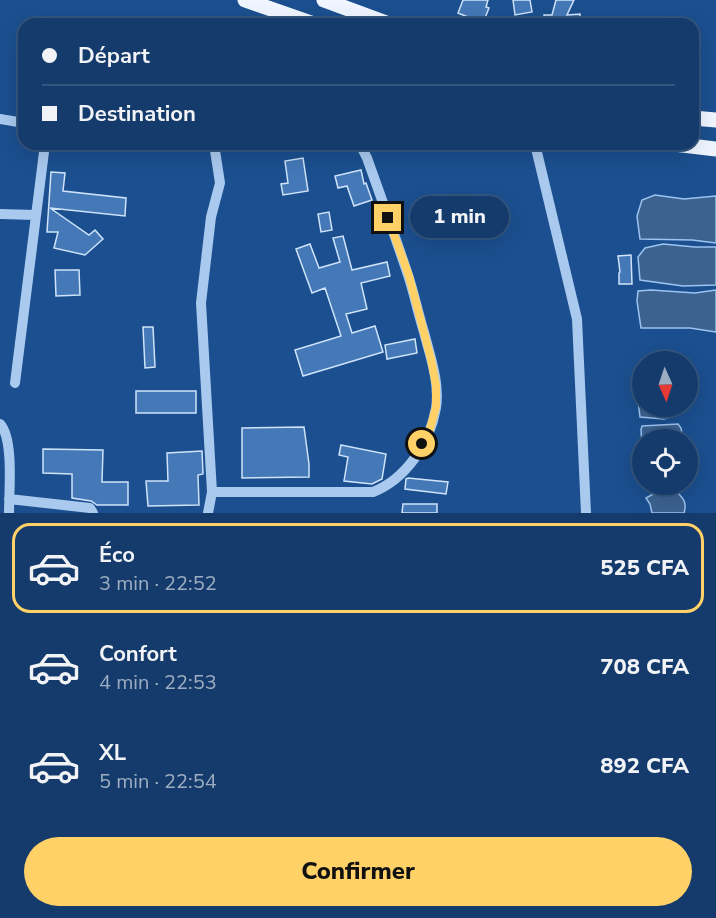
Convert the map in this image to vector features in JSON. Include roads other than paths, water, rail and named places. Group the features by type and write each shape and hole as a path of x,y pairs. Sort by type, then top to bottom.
{"main road":[{"path":"245,0 297,18"},
{"path":"324,0 373,18"},
{"path":"699,119 716,120"},
{"path":"699,147 716,149"}],"street":[{"path":"0,119 18,122"},
{"path":"15,383 44,150"},
{"path":"208,513 212,492 201,303 211,217 220,183 215,150"},
{"path":"212,492 373,492 385,487 399,476 413,459 430,429 436,407 436,385 431,359 409,276 363,150"},
{"path":"536,150 577,319 586,513"},
{"path":"0,214 36,215"},
{"path":"2,428 9,451 9,513"},
{"path":"9,499 90,508 93,513"}],"water":[{"path":"655,195 684,199 716,196 716,243 640,239 637,216 642,200"},
{"path":"663,244 716,247 716,285 683,286 640,280 638,257 645,248"},
{"path":"716,290 716,332 690,328 641,328 637,301 638,291 695,293"},
{"path":"640,417 670,417 664,419"},
{"path":"678,424 681,429 641,429 642,426"},
{"path":"651,495 679,495 684,501 684,513 652,513 646,498"}]}
